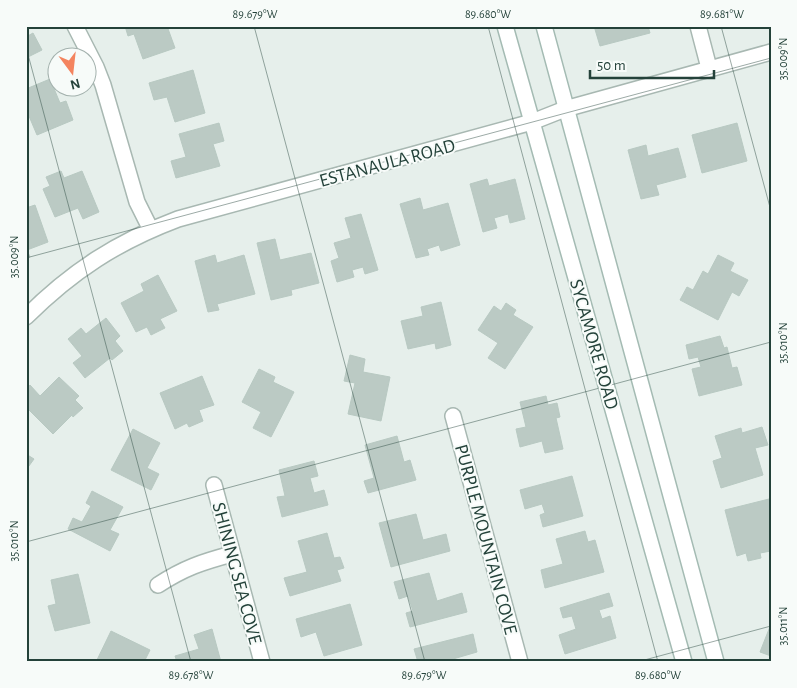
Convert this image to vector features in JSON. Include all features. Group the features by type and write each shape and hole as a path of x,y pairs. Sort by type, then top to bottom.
{"street":[{"path":"75,26 103,85 137,202 151,230"},
{"name":"SYCAMORE ROAD","path":"505,26 684,662"},
{"name":"SYCAMORE ROAD","path":"544,26 716,662"},
{"path":"698,26 709,68"},
{"name":"ESTANAULA ROAD","path":"26,317 47,296 94,260 116,246 178,219 532,122 565,109 771,52"},
{"name":"PURPLE MOUNTAIN COVE","path":"453,416 520,662"},
{"name":"SHINING SEA COVE","path":"214,485 262,662"},
{"path":"158,585 178,572 200,563 232,554"}],"building":[{"path":"125,26 167,26 175,48 143,59 134,34 128,36"},
{"path":"594,26 648,26 650,33 600,46"},
{"path":"33,33 42,50 26,58 26,37"},
{"path":"193,70 205,113 175,122 167,97 154,100 149,83"},
{"path":"48,80 48,98 58,98 60,103 66,101 73,120 37,135 26,109 26,89"},
{"path":"219,123 224,141 213,144 220,166 176,178 171,161 186,157 179,134"},
{"path":"737,123 747,161 702,173 692,135"},
{"path":"646,145 648,156 678,148 686,177 656,185 659,195 641,199 628,150"},
{"path":"61,171 64,178 82,171 99,212 83,219 78,208 55,217 43,189 50,186 46,177"},
{"path":"487,179 489,186 515,179 525,219 510,223 508,214 494,218 497,228 483,232 470,184"},
{"path":"420,198 423,210 448,203 460,245 441,251 439,245 427,249 429,255 416,258 400,204"},
{"path":"35,205 48,242 27,250 30,257 26,258 26,208"},
{"path":"361,214 378,270 365,274 363,267 352,270 354,277 337,282 331,261 339,258 334,243 351,238 345,218"},
{"path":"275,239 280,260 311,253 319,283 291,290 292,295 271,300 257,243"},
{"path":"215,255 217,263 244,255 255,294 217,304 219,310 208,312 195,261"},
{"path":"718,255 734,263 730,271 748,280 739,296 732,292 718,320 680,300 687,287 693,290 703,271 708,274"},
{"path":"158,275 177,311 160,319 165,328 151,335 147,327 136,332 121,303 144,291 141,284"},
{"path":"441,302 451,345 436,349 435,343 408,349 401,321 423,316 421,307"},
{"path":"506,303 516,310 513,315 533,327 505,369 488,358 498,343 478,330 494,306 501,311"},
{"path":"106,318 120,336 115,341 123,351 112,360 110,358 85,378 73,363 82,356 68,339 81,328 86,334"},
{"path":"720,336 724,348 727,347 732,368 737,367 742,385 699,396 692,369 701,367 698,357 689,359 686,345"},
{"path":"350,355 365,359 363,372 390,377 381,421 348,414 355,383 344,381"},
{"path":"259,369 275,377 273,382 294,392 271,437 253,428 261,412 242,402"},
{"path":"202,376 214,405 199,410 203,421 189,427 187,423 175,429 160,393"},
{"path":"59,377 79,396 75,400 83,408 73,417 72,415 53,434 26,407 26,389 30,385 40,396"},
{"path":"546,396 548,405 557,403 560,417 556,418 563,449 545,453 542,441 520,447 516,429 526,427 520,402"},
{"path":"762,427 768,445 755,448 763,475 721,488 713,461 722,458 715,436 741,428 742,433"},
{"path":"133,429 160,443 147,468 159,474 151,490 111,470"},
{"path":"397,436 404,462 410,460 416,480 368,493 364,481 374,478 365,445"},
{"path":"26,454 34,459 26,470"},
{"path":"314,461 318,476 310,478 314,493 324,490 328,505 282,517 277,497 285,496 279,470"},
{"path":"572,476 583,516 543,527 540,515 545,513 542,504 525,509 520,490"},
{"path":"92,491 123,507 110,530 119,534 110,551 68,529 73,518 82,522 91,506 86,503"},
{"path":"769,499 771,506 771,551 760,553 761,558 748,561 746,553 737,556 725,510"},
{"path":"416,514 423,540 446,534 450,551 391,567 379,523"},
{"path":"585,531 588,542 595,540 604,572 545,588 541,570 563,564 556,539"},
{"path":"327,533 334,558 340,557 344,568 337,570 341,581 290,596 284,578 307,572 298,541"},
{"path":"429,573 437,601 462,593 467,612 410,627 406,613 413,611 408,596 399,599 394,582"},
{"path":"78,574 90,623 55,631 48,606 56,604 51,580"},
{"path":"609,593 613,606 599,610 602,619 610,616 616,638 565,654 559,635 576,629 572,616 563,618 560,608"},
{"path":"350,604 362,645 324,656 316,632 301,637 296,619"},
{"path":"771,624 771,656 760,652"},
{"path":"212,629 221,662 177,662 175,656 199,649 194,635"},
{"path":"111,631 150,650 144,662 96,662"},
{"path":"473,634 477,652 453,659 454,662 418,662 414,649"}]}
